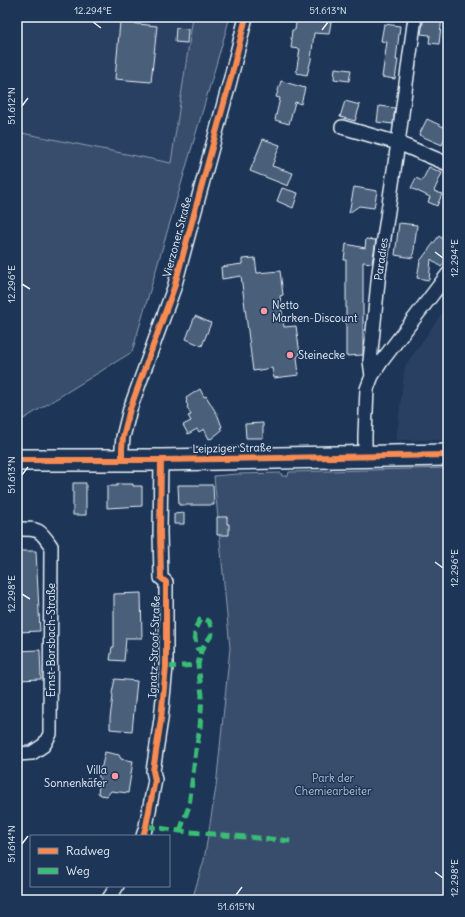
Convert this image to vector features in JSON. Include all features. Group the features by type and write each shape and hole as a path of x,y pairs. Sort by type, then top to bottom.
{"main road":[{"name":"Leipziger Straße","path":"17,460 161,460 448,455"}],"street":[{"name":"Vierzoner Straße","path":"122,460 123,437 130,409 174,288 246,17"},
{"name":"Paradies","path":"372,376 370,361 378,272 398,143 415,17"},
{"path":"342,127 398,143 447,160"},
{"name":"Paradies","path":"365,456 367,389 372,376 448,274"},
{"name":"Ignatz-Stroof-Straße","path":"143,835 155,780 153,771 161,719 166,668 166,582 161,578 161,460"},
{"name":"Ernst-Borsbach-Straße","path":"17,529 36,530 43,534 51,546 51,554 50,734 44,745 32,753 17,754"},
{"path":"108,900 116,887"}],"shaded area":[{"path":"17,17 193,17 171,163 17,132"},
{"path":"448,305 448,440 396,440 405,366"}],"green space":[{"path":"193,17 230,17 132,352 17,423 17,132 171,163"},
{"name":"Park der Chemiearbeiter","path":"448,468 448,900 192,900 204,860 216,787 230,648 214,476 281,473 282,476 288,476 289,472"}],"building":[{"path":"297,17 317,17 317,20 331,22 329,34 314,33 311,60 307,75 296,73 300,49 291,48 292,30 295,30"},
{"path":"424,17 442,17 439,44 429,43 430,35 421,34"},
{"path":"120,22 157,26 151,82 115,79"},
{"path":"384,24 400,26 396,60 398,60 395,79 382,77 387,42 381,41"},
{"path":"176,28 188,29 187,43 175,42"},
{"path":"335,68 351,70 349,81 334,79"},
{"path":"281,81 305,88 301,104 295,102 289,124 275,120 280,98 276,97"},
{"path":"345,101 360,105 355,121 340,117"},
{"path":"379,106 395,108 393,124 377,122"},
{"path":"427,119 448,129 442,145 419,135"},
{"path":"263,139 280,145 272,166 293,173 288,186 250,171"},
{"path":"429,167 442,173 434,191 442,194 437,206 428,202 430,197 411,188 416,178 422,181"},
{"path":"354,187 377,191 374,208 359,206 349,213"},
{"path":"282,188 298,193 293,208 277,201"},
{"path":"399,223 417,225 413,258 395,255"},
{"path":"439,236 448,243 448,258 441,267 431,259 429,280 417,278 420,261"},
{"path":"366,239 376,240 372,263 363,262 363,355 346,356 346,260 344,260 346,244 365,248"},
{"name":"Netto Marken-Discount","path":"255,258 257,273 280,271 283,295 280,296 284,327 296,326 300,354 297,357 299,375 274,378 272,368 253,371 241,276 222,279 221,267 242,264 242,259"},
{"path":"195,316 211,323 202,346 186,339"},
{"path":"200,389 218,416 222,427 220,428 222,430 211,439 209,439 204,429 199,432 197,429 188,434 183,425 191,421 188,416 191,415 187,407 186,398"},
{"path":"263,423 263,438 246,438 245,424"},
{"path":"73,483 86,483 86,515 73,515"},
{"path":"117,484 133,484 133,486 142,486 142,506 107,508 107,486 117,486"},
{"path":"178,485 213,485 214,505 179,505"},
{"path":"184,513 184,524 174,524 174,514"},
{"path":"217,517 227,517 227,524 229,524 229,535 217,535"},
{"path":"17,551 36,551 40,631 18,632"},
{"path":"141,593 142,638 126,638 124,661 110,660 112,647 114,647 114,594"},
{"path":"40,650 41,679 18,680 17,651"},
{"path":"115,679 137,681 132,731 110,729 112,693"},
{"name":"Villa Sonnenkäfer","path":"105,752 119,755 121,759 133,761 128,793 111,791 107,796 98,793 100,779 98,769 102,766"}],"marked path":[{"path":"180,831 189,806 200,728 202,695 198,665 201,651 212,634 209,621 204,619 200,620 196,627 195,633 197,648 201,651"},
{"path":"166,667 198,665"},
{"path":"146,826 180,831 291,841"}],"cycle path":[{"path":"122,460 123,437 130,409 174,288 246,17"},
{"path":"17,460 161,460 448,455"},
{"path":"143,835 155,780 153,771 161,719 166,667 166,582 161,578 161,460"}],"place":[{"name":"Netto Marken-Discount","path":"264,311"},
{"name":"Steinecke","path":"290,355"},
{"name":"Villa Sonnenkäfer","path":"115,776"}]}
